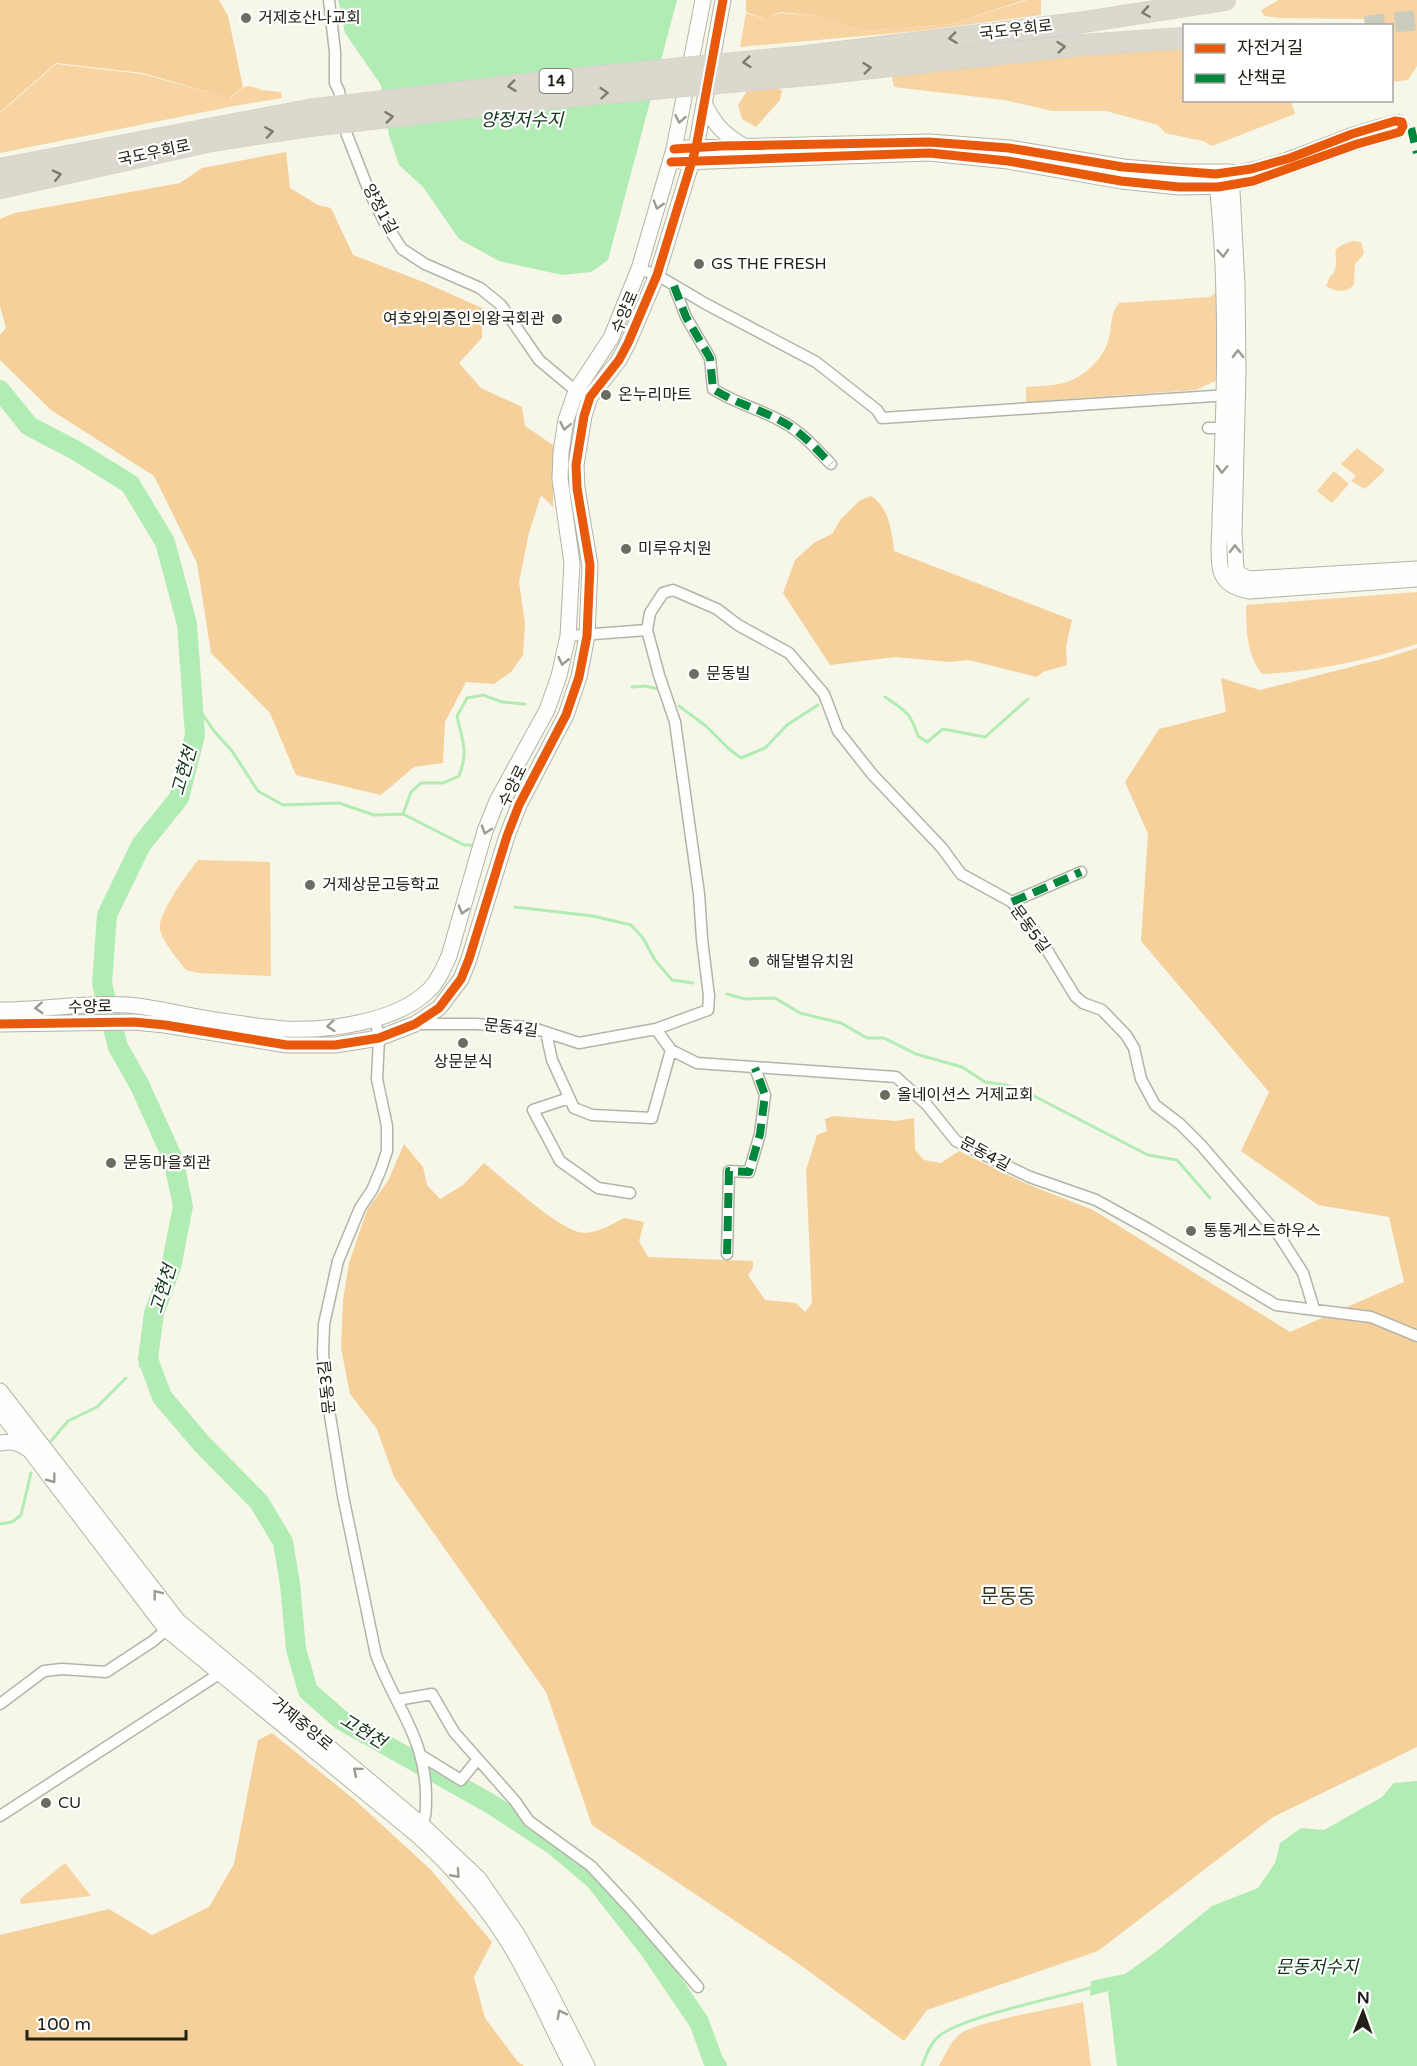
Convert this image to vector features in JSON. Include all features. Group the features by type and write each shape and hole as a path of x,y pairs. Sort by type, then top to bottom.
{"highway":[{"name":"국도우회로","path":"807,65 1225,0"},
{"name":"국도우회로","path":"807,65 1183,38"},
{"name":"14","path":"309,118 561,80 807,65"},
{"name":"국도우회로","path":"0,169 309,118"},
{"name":"국도우회로","path":"0,188 309,118"}],"street":[{"name":"양정1길","path":"329,0 335,52 335,83 339,91 346,135 385,223 402,249 425,264 480,288 501,305 539,360 583,394"},
{"path":"583,394 611,338 639,269 673,156 703,0"},
{"name":"수양로","path":"0,1010 78,1005 128,1005 167,1010 207,1019 286,1029 328,1027 375,1018 400,1011 430,990 449,956 485,831 497,801 547,710 559,676 568,636 572,563 560,479 566,420 583,394 619,360 657,275 695,154 723,0"},
{"path":"705,105 718,128 733,141 744,146"},
{"path":"673,156 744,146 929,142 1009,148 1123,167 1225,179 1253,181 1357,144 1400,132 1403,125 1400,121 1395,121 1225,179 1189,187"},
{"path":"695,154 710,160 928,153 1008,161 1121,181 1189,187 1213,199 1221,213"},
{"path":"688,179 697,167 710,160"},
{"path":"1225,179 1221,213 1231,395"},
{"path":"1225,179 1237,285 1231,395 1223,428 1220,558 1222,572 1227,581 1236,588 1249,591 1417,579"},
{"path":"639,269 657,275 752,330 816,362 868,403 882,418 1231,395"},
{"path":"675,286 686,317 710,358 713,388 730,399 782,421 810,443 831,464"},
{"name":"수양로","path":"0,1024 134,1022 287,1045 335,1045 379,1038 415,1024 439,1008 461,979 519,805 566,715 579,677 587,636 590,565 577,488 576,465 583,394"},
{"path":"1223,428 1234,532 1235,564 1239,574 1249,579 1417,569"},
{"name":"문동5길","path":"647,630 650,613 663,593 673,590 717,609 738,625 789,653 824,694 838,731 873,774 942,848 961,874 1012,902 1041,940 1075,996 1083,1003 1102,1010 1126,1035 1134,1047 1140,1079 1155,1105 1180,1124 1201,1145 1280,1238 1303,1273 1314,1309"},
{"path":"568,636 647,630 675,722 699,894 709,996 708,1010 656,1029"},
{"path":"1012,902 1081,872"},
{"name":"문동3길","path":"375,1018 379,1038 377,1079 387,1126 387,1151 377,1180 360,1208 338,1261 324,1324 323,1353 326,1391 343,1496 370,1629 384,1676 413,1731 422,1756 426,1778 426,1811 419,1830"},
{"name":"문동4길","path":"415,1024 530,1027 579,1043 656,1029 671,1050 697,1063 896,1077 927,1105 956,1141 1030,1177 1096,1200 1276,1305 1371,1317 1417,1336"},
{"path":"546,1032 552,1060 574,1108 592,1115 652,1118 671,1050"},
{"path":"727,1254 729,1171 749,1172 760,1134 765,1095 755,1068"},
{"path":"569,1098 533,1110 560,1161 598,1188 630,1193"},
{"name":"거제중앙로","path":"0,1391 11,1422 31,1452 172,1625 479,1879 517,1934 587,2066"},
{"path":"0,1443 11,1422"},
{"name":"거제중앙로","path":"11,1422 172,1625"},
{"path":"0,1443 18,1442 31,1452"},
{"path":"0,1704 44,1671 62,1669 106,1672 153,1641 172,1625"},
{"path":"0,1816 224,1669"},
{"path":"397,1700 432,1695 454,1732 529,1821 591,1866 698,1987"},
{"path":"422,1756 461,1780 477,1760"},
{"name":"거제중앙로","path":"419,1830 478,1898 514,1951 572,2066"}],"shaded area":[{"path":"0,0 219,0 228,16 243,87 229,98 143,73 56,63 0,112"},
{"path":"746,0 1024,0 951,24 865,31 816,16 781,12 771,15 768,20 746,12"},
{"path":"1027,0 1041,0 1041,15 919,31 740,47 746,13 768,20 772,15 781,13 816,16 865,31 951,24"},
{"path":"1279,0 1417,0 1417,66 1408,80 1393,82 1393,24 1372,24 1364,19 1279,18 1264,16 1261,10"},
{"path":"1183,46 1183,102 1291,102 1295,114 1212,146 1203,141 1165,133 1158,125 1106,111 1052,111 1004,100 894,87 892,77 901,71"},
{"path":"56,64 142,74 230,98 244,87 250,86 281,92 282,98 0,153 0,113"},
{"path":"745,87 775,87 782,91 780,100 756,127 742,119 738,105 747,91"},
{"path":"286,152 290,188 318,205 331,208 353,255 426,283 482,308 482,338 459,363 481,388 522,407 525,426 553,445 553,507 541,495 529,533 519,582 525,623 523,655 511,672 494,684 466,682 445,722 443,763 414,767 381,795 296,775 270,713 211,653 197,563 154,476 51,410 0,360 0,335 6,328 0,306 0,219 15,213 180,183 202,168"},
{"path":"1353,241 1361,242 1364,254 1355,264 1354,285 1341,291 1333,290 1326,286 1336,267 1336,250"},
{"path":"1217,292 1220,375 1215,381 1196,390 1026,402 1026,387 1064,383 1086,372 1098,360 1106,346 1112,316 1119,303 1210,297"},
{"path":"1357,448 1385,470 1365,489 1351,481 1356,476 1341,464"},
{"path":"1334,471 1349,484 1332,503 1317,491"},
{"path":"871,496 886,513 891,528 894,551 1072,620 1066,646 1067,665 1043,672 1037,677 969,660 950,662 895,657 830,665 783,593 795,560 815,542 832,534 841,519 859,501"},
{"path":"1417,592 1417,644 1341,664 1282,673 1262,674 1253,659 1247,632 1246,605"},
{"path":"1417,648 1417,1747 1273,1817 1098,1951 927,2010 904,2041 792,1959 592,1825 546,1692 394,1477 377,1429 350,1394 341,1348 343,1300 349,1263 367,1210 388,1181 404,1144 423,1167 427,1185 440,1199 463,1185 484,1163 548,1215 574,1230 584,1233 594,1232 624,1218 644,1222 639,1241 648,1257 753,1261 753,1268 748,1275 765,1300 796,1303 805,1312 812,1303 806,1170 817,1135 827,1131 825,1119 833,1116 896,1121 914,1118 915,1150 924,1160 941,1163 959,1151 1027,1184 1093,1210 1290,1332 1404,1282 1389,1217 1318,1205 1241,1151 1269,1092 1141,941 1148,834 1125,782 1159,729 1226,712 1221,678 1260,690"},
{"path":"198,860 270,862 271,976 198,973 186,970 168,946 160,930 163,914"},
{"path":"272,1733 356,1801 430,1869 492,1942 474,1977 485,2018 518,2062 524,2066 0,2066 0,1935 109,1909 152,1935 209,1907 234,1864 258,1740"},
{"path":"65,1863 91,1896 21,1904 20,1899"},
{"path":"1083,2002 1091,2066 939,2066 953,2041 969,2029"}],"water":[{"name":"양정저수지","path":"338,0 677,0 608,260 591,272 562,275 499,261 459,239 423,187 399,165 389,135 381,85 345,33"},
{"name":"문동저수지","path":"1417,1781 1417,2066 1117,2066 1108,1991 1090,1996 1091,1981 1125,1974 1212,1906 1258,1888 1275,1863 1280,1843 1301,1828 1324,1830 1382,1797 1394,1783"}],"waterway":[{"name":"고현천","path":"0,390 29,426 75,450 130,484 165,542 187,624 195,735 179,798 141,845 107,915 102,984 118,1047 140,1086 173,1159 183,1206 171,1267 154,1313 148,1359 162,1397 202,1444 259,1502 283,1542 290,1584 296,1649 308,1691 341,1720 491,1804 555,1846 596,1881 650,1950 699,2022 717,2066"},
{"path":"632,687 645,686 659,689"},
{"path":"403,814 411,792 421,783 443,783 459,776 464,752 457,716 467,698 483,695 502,702 525,704"},
{"path":"885,697 906,713 918,736 927,742 943,729 985,737 1028,699"},
{"path":"192,699 214,731 232,751 258,791 283,805 339,803 374,815 403,814 464,845 474,845"},
{"path":"679,706 706,726 741,758 765,748 787,725 818,705"},
{"path":"515,907 593,916 631,925 643,938 655,960 672,980 693,983"},
{"path":"727,994 745,999 775,998 800,1013 841,1023 867,1038 884,1038 916,1054 962,1067 985,1082 1006,1085 1032,1095 1148,1155 1177,1160 1210,1198"},
{"path":"140,1366 148,1359"},
{"path":"51,1441 68,1421 97,1407 126,1378"},
{"path":"0,1524 12,1522 21,1515 31,1473"},
{"path":"922,2066 932,2044 948,2030 1009,2009 1090,1988"}],"tunnel":[{"path":"1382,24 1417,20"}],"marked path":[{"path":"1411,128 1417,153"},
{"path":"674,286 686,317 710,358 713,389 788,425 831,464"},
{"path":"1012,902 1081,872"},
{"path":"727,1254 729,1171 749,1172 760,1134 765,1095 755,1068"}],"cycle path":[{"path":"0,1024 134,1022 287,1045 335,1045 379,1038 415,1024 439,1008 461,979 519,805 566,715 579,677 587,636 590,565 577,488 576,465 584,416 590,397 619,360 628,343 657,275 696,148 723,0"},
{"path":"671,162 929,153 1008,161 1121,181 1179,187 1218,187 1253,181 1357,144 1400,132 1403,126 1402,122 1395,121 1352,134 1290,158 1251,169 1216,174 1123,167 1009,148 929,142 674,149"}],"place":[{"name":"거제호산나교회","path":"246,18"},
{"name":"GS THE FRESH","path":"699,264"},
{"name":"여호와의증인의왕국회관","path":"557,319"},
{"name":"온누리마트","path":"606,395"},
{"name":"미루유치원","path":"626,549"},
{"name":"문동빌","path":"694,674"},
{"name":"거제상문고등학교","path":"310,885"},
{"name":"해달별유치원","path":"754,962"},
{"name":"상문분식","path":"463,1043"},
{"name":"올네이션스 거제교회","path":"885,1095"},
{"name":"문동마을회관","path":"111,1163"},
{"name":"통통게스트하우스","path":"1191,1231"},
{"name":"CU","path":"46,1803"}],"district":[{"name":"문동동","path":"1008,1597"}]}
